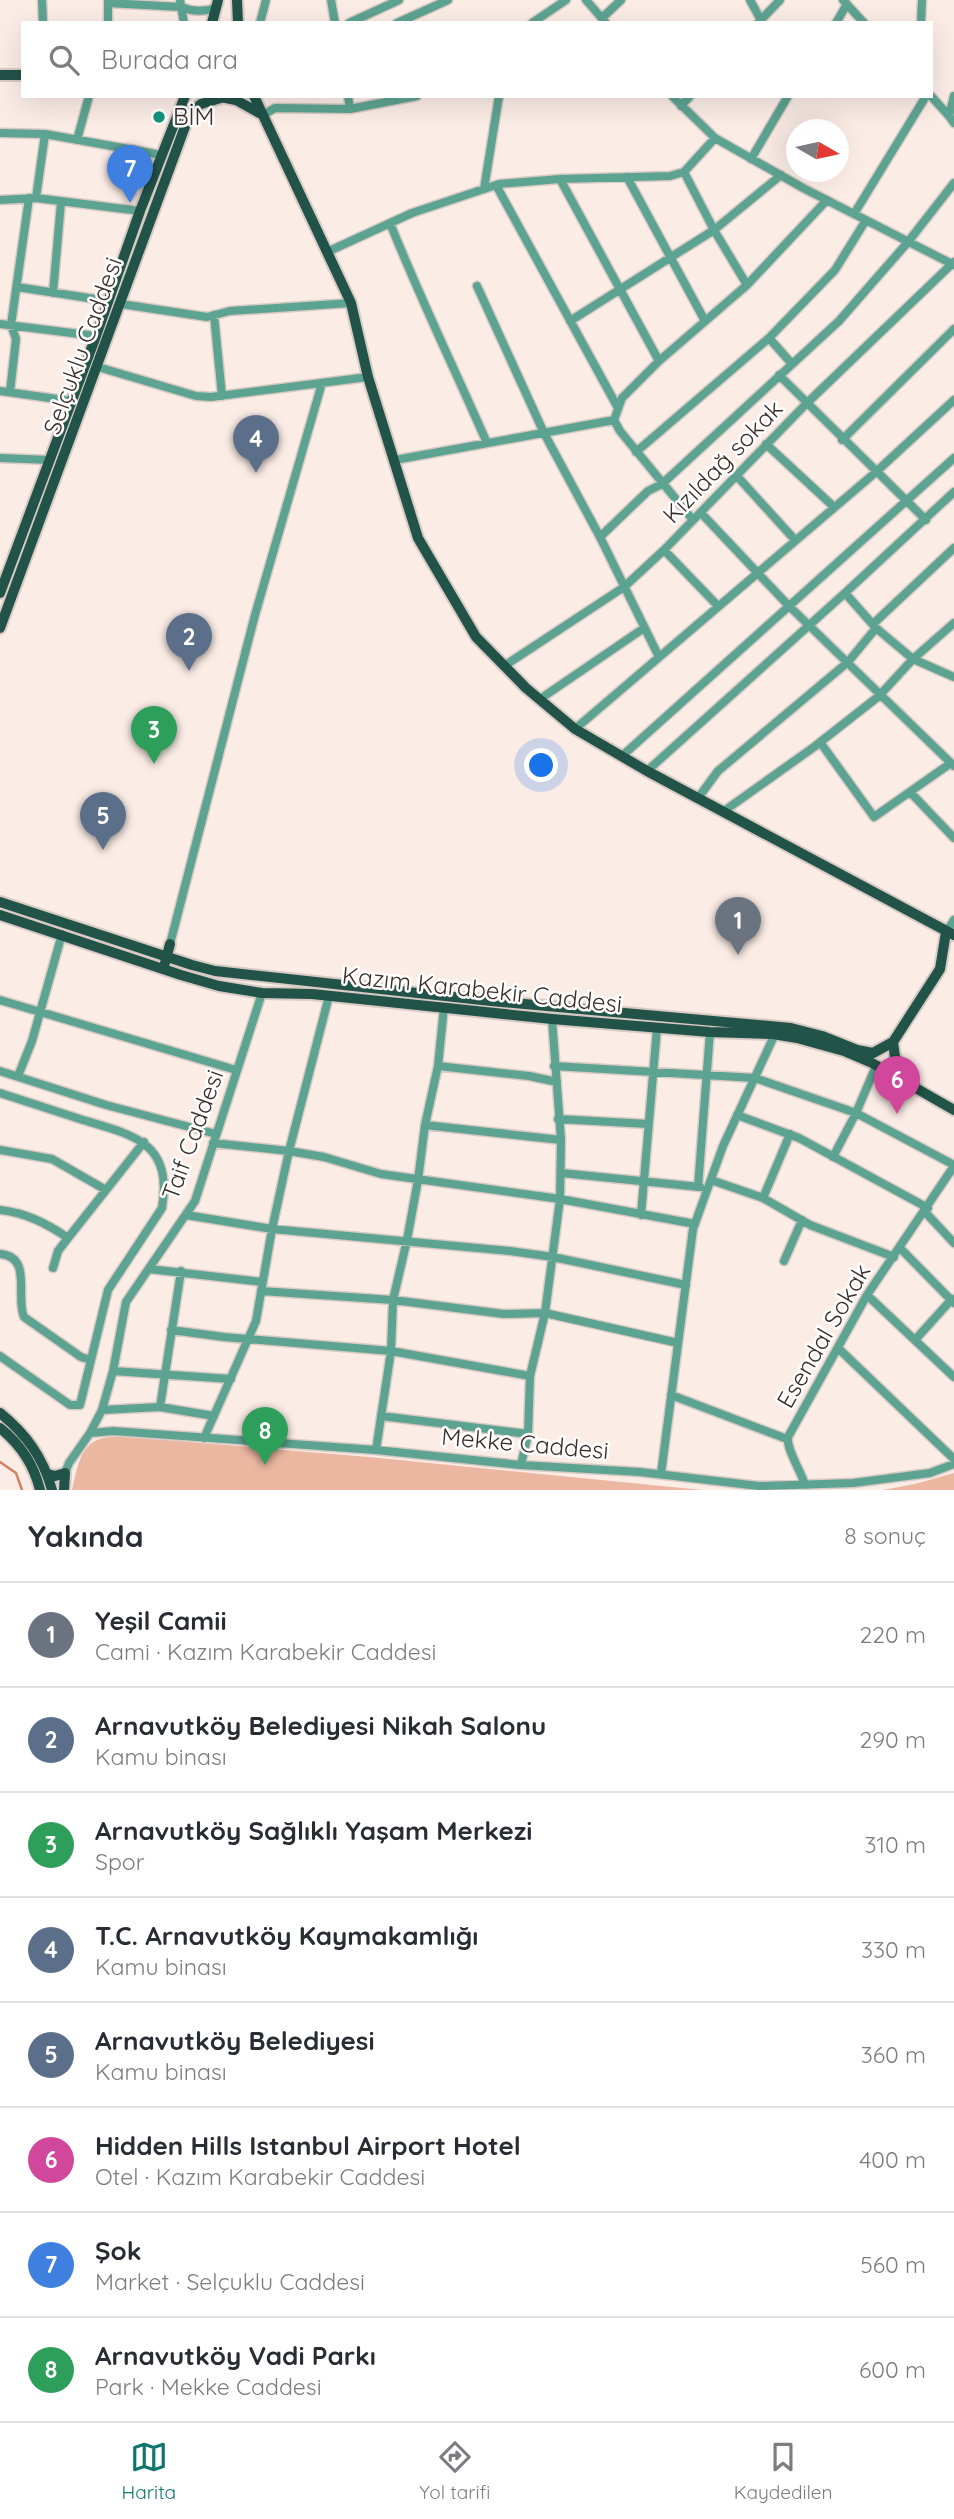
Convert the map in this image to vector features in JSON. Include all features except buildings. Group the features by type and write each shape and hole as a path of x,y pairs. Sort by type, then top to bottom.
{"main road":[{"path":"236,0 238,21"},
{"path":"213,21 217,4"},
{"path":"0,75 21,75"},
{"name":"Selçuklu Caddesi","path":"0,593 184,98"},
{"name":"Selçuklu Caddesi","path":"0,628 190,113 201,104 222,98"},
{"path":"228,98 246,104 263,115"},
{"path":"255,98 351,303 369,377 418,538 476,636 575,729 647,771 950,933 940,970 893,1042 895,1057 907,1077 918,1088"},
{"path":"50,460 61,463"},
{"name":"Kazım Karabekir Caddesi","path":"0,902 192,965 237,974 491,1001 791,1028 873,1053 893,1042"},
{"name":"Kazım Karabekir Caddesi","path":"0,915 219,986 262,993 329,996 657,1028 775,1034 818,1042 876,1066 954,1110"},
{"path":"164,969 161,955 170,944"},
{"path":"940,970 954,962"},
{"path":"0,1413 21,1430 33,1447 48,1474 52,1490"},
{"path":"0,1428 24,1452 40,1490"},
{"path":"48,1474 55,1476 65,1473 64,1490"}],"street":[{"path":"42,0 43,21"},
{"path":"261,21 266,0"},
{"path":"331,0 335,21"},
{"path":"353,21 398,0"},
{"path":"401,21 448,0"},
{"path":"536,21 566,0"},
{"path":"586,0 604,20 621,0"},
{"path":"750,0 759,21 780,0"},
{"path":"921,21 922,0"},
{"path":"108,21 108,2 180,4 190,11 207,11 217,4"},
{"path":"837,21 845,2 862,21"},
{"path":"952,119 954,96"},
{"path":"77,140 88,98"},
{"path":"348,98 350,110"},
{"path":"263,115 275,108 350,110 407,98"},
{"path":"484,189 499,98"},
{"path":"675,98 715,138 781,176 954,264"},
{"path":"681,106 688,98"},
{"path":"751,159 787,98"},
{"path":"854,214 928,98"},
{"path":"931,98 952,119"},
{"path":"0,133 45,134 162,155"},
{"path":"10,392 16,339 11,325 16,287 45,134"},
{"path":"327,252 412,213 496,185 560,178 670,176 684,172 715,138"},
{"path":"684,172 747,285"},
{"path":"570,321 714,230 781,176"},
{"path":"627,177 705,321"},
{"path":"560,178 659,361"},
{"path":"600,537 648,491 662,484 839,321 908,242 954,183"},
{"path":"496,185 618,408"},
{"path":"0,200 32,198 140,211"},
{"path":"614,420 622,398 659,361 747,285 827,200"},
{"path":"53,293 61,202"},
{"path":"636,452 769,338 835,270 866,220"},
{"path":"390,223 413,282 442,339 488,443"},
{"name":"Kızıldağ sokak","path":"505,666 624,587 701,513 806,404 954,264"},
{"path":"477,286 544,433 600,537 659,657"},
{"path":"16,287 108,301"},
{"path":"121,304 207,317 230,311 351,303"},
{"path":"214,316 222,396"},
{"path":"0,324 96,336"},
{"path":"842,440 954,329"},
{"path":"769,338 792,364"},
{"path":"98,367 196,396 222,396 369,377"},
{"path":"779,375 926,520"},
{"path":"170,944 256,615 322,383"},
{"path":"0,391 71,401"},
{"path":"575,729 876,472 954,400"},
{"path":"395,460 614,420"},
{"path":"614,420 636,452 693,520"},
{"path":"766,444 834,507"},
{"path":"0,458 50,460"},
{"path":"622,757 954,458"},
{"path":"736,475 795,540"},
{"path":"647,771 954,492"},
{"path":"701,513 788,605 952,764 874,817 820,742"},
{"path":"698,798 718,771 848,662 874,626 954,548"},
{"path":"664,550 718,606"},
{"path":"845,593 874,626 913,659 954,677"},
{"path":"724,811 879,696 913,659 954,623"},
{"path":"540,699 644,628"},
{"path":"909,792 954,838"},
{"path":"950,933 954,920"},
{"path":"18,1076 32,1041 62,934"},
{"name":"Taif Caddesi","path":"65,1473 102,1410 113,1371 126,1302 195,1201 262,993"},
{"path":"204,1438 256,1321 289,1150 329,996"},
{"path":"0,1000 236,1070"},
{"path":"376,1450 391,1351 393,1300 408,1240 425,1125 438,1066 444,1007"},
{"path":"521,1465 528,1434 530,1376 545,1313 560,1199 561,1140 552,1019"},
{"path":"641,1215 657,1028"},
{"path":"698,1187 710,1032"},
{"path":"661,1474 695,1224 737,1115 775,1034"},
{"path":"438,1066 557,1082"},
{"path":"554,1066 755,1079 856,1113 953,1170"},
{"path":"832,1157 856,1113 876,1066"},
{"path":"0,1071 214,1139 324,1157 381,1174 560,1199 695,1224"},
{"path":"0,1093 124,1131 144,1142 158,1159 164,1193 162,1208 108,1290 80,1405 75,1407 0,1356"},
{"path":"737,1115 790,1135 926,1210 954,1243"},
{"path":"558,1119 648,1124"},
{"path":"425,1125 561,1140"},
{"path":"763,1198 790,1135"},
{"path":"53,1268 58,1251 144,1142"},
{"path":"0,1150 52,1159 106,1190"},
{"name":"Esendal Sokak","path":"805,1485 802,1471 787,1444 788,1439 867,1295 953,1170"},
{"path":"561,1174 698,1187 709,1184 763,1198 802,1220 894,1257"},
{"path":"0,1210 43,1221 68,1238"},
{"path":"186,1215 272,1229 408,1240 553,1257 686,1285"},
{"path":"784,1261 802,1220"},
{"path":"900,1248 953,1300 915,1340"},
{"path":"0,1254 11,1256 19,1265 24,1317 81,1357 91,1360"},
{"path":"149,1269 181,1271 262,1286 504,1314 545,1313 678,1343"},
{"path":"160,1407 163,1373 181,1271"},
{"path":"867,1295 954,1377"},
{"path":"171,1330 391,1351 530,1376"},
{"path":"838,1348 954,1462"},
{"path":"113,1371 231,1380"},
{"path":"671,1395 788,1439"},
{"path":"102,1410 160,1407 214,1416"},
{"path":"381,1416 528,1434"},
{"name":"Mekke Caddesi","path":"90,1433 113,1431 376,1450 521,1465 661,1474 760,1486 853,1483 930,1473 954,1462"}],"shaded area":[{"path":"128,1437 369,1457 702,1490 72,1490 83,1453 93,1442 103,1438"},
{"path":"954,1473 954,1490 883,1490 915,1484"}],"waterway":[{"path":"0,1462 16,1473 22,1490"}],"place":[{"name":"BİM","path":"159,117"},
{"name":"Şok","path":"130,203"},
{"name":"T.C. Arnavutköy Kaymakamlığı","path":"256,473"},
{"name":"Arnavutköy Belediyesi Nikah Salonu","path":"189,671"},
{"name":"Arnavutköy Sağlıklı Yaşam Merkezi","path":"154,764"},
{"name":"Arnavutköy Belediyesi","path":"103,850"},
{"name":"Yeşil Camii","path":"738,955"},
{"name":"Hidden Hills Istanbul Airport Hotel","path":"897,1114"},
{"name":"Arnavutköy Vadi Parkı","path":"265,1465"}]}
